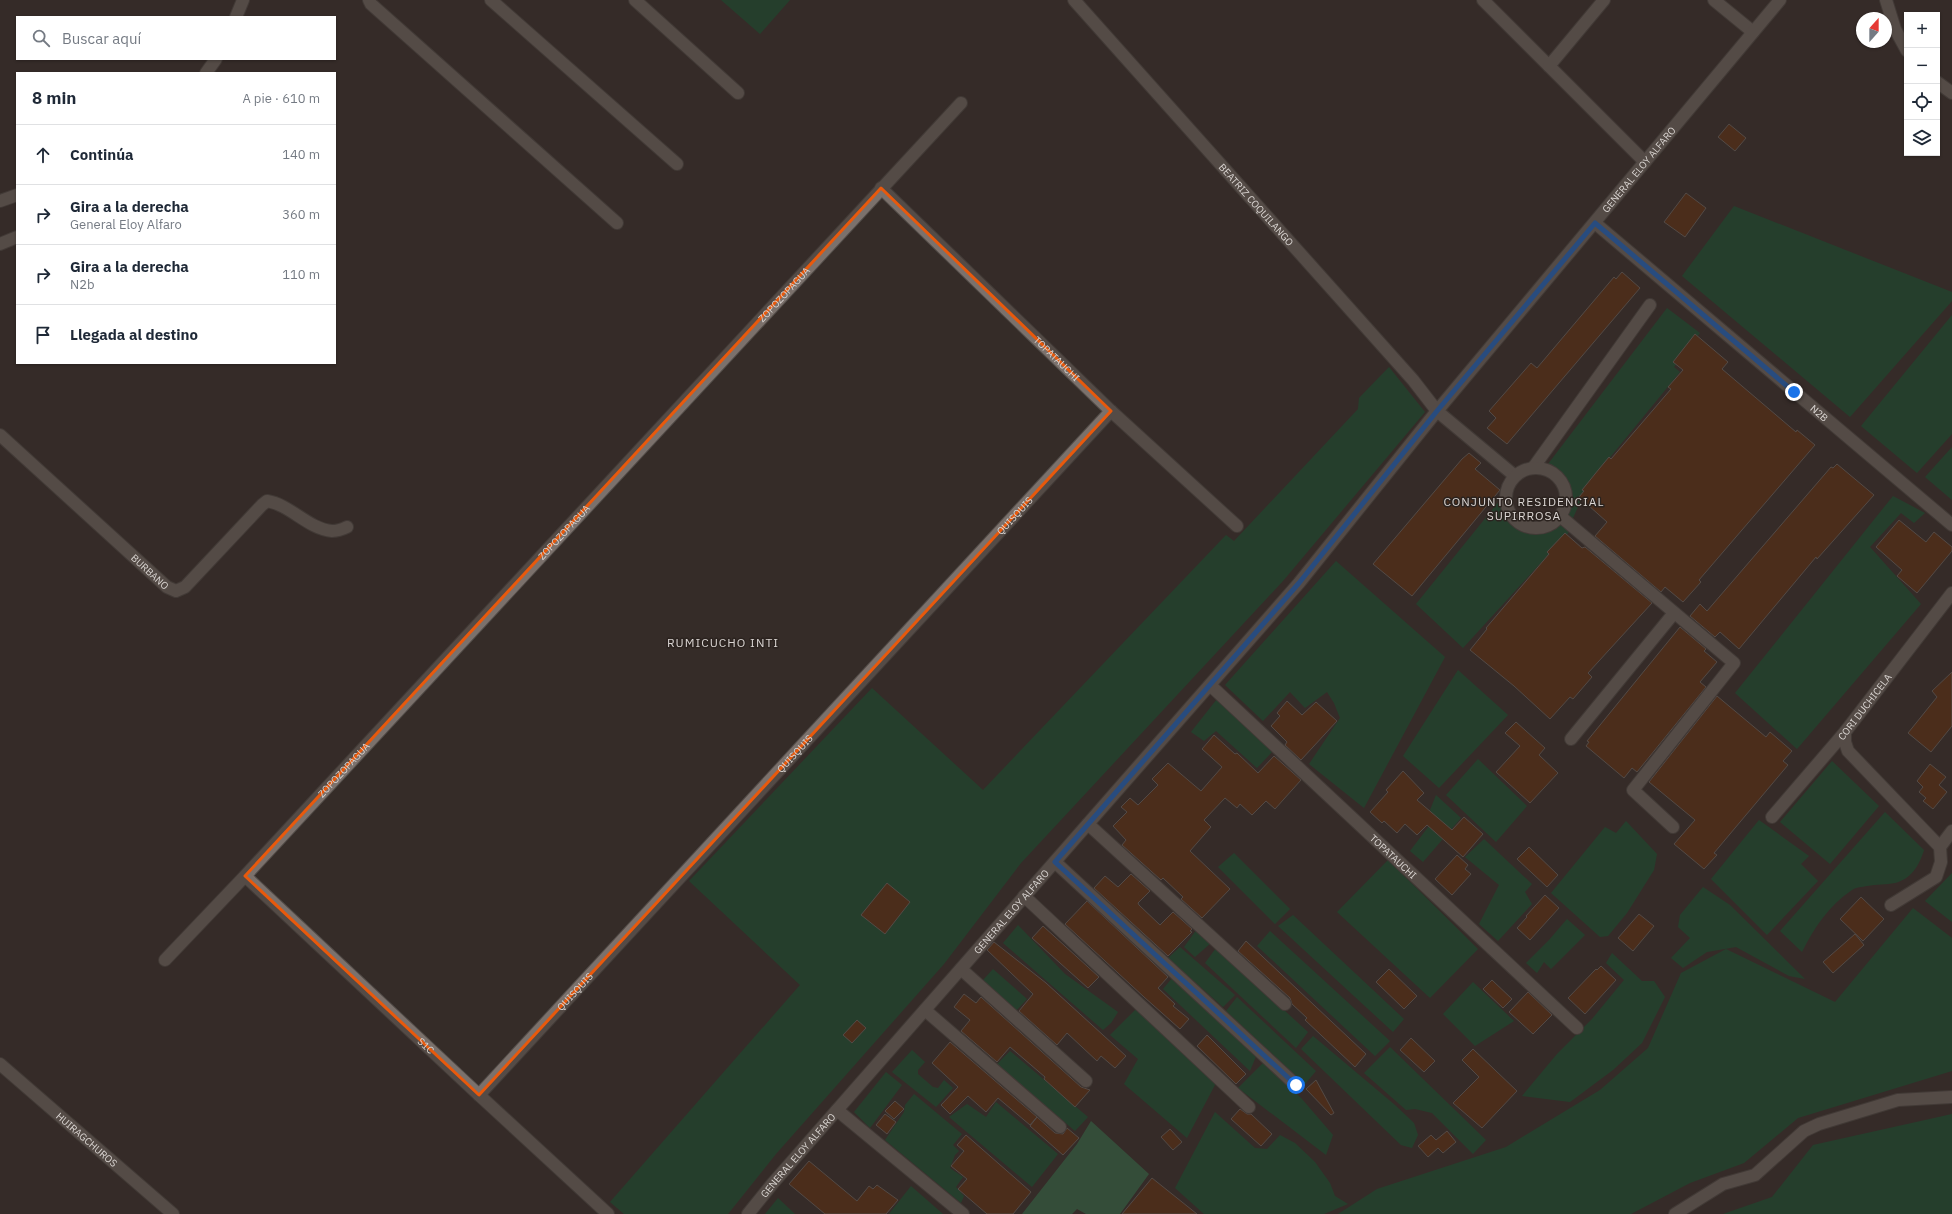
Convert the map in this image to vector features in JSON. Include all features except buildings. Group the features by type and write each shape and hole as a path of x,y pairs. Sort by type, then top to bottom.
{"street":[{"path":"236,16 242,0"},
{"path":"369,0 371,4 516,131 617,223"},
{"path":"491,0 677,164"},
{"path":"635,0 738,93"},
{"name":"BEATRIZ COQUILANGO","path":"1074,0 1402,368 1437,411 1515,476"},
{"path":"1484,0 1645,162"},
{"path":"1550,66 1604,0"},
{"path":"1714,0 1753,32"},
{"name":"GENERAL ELOY ALFARO","path":"748,1214 837,1110 1299,583 1437,411 1780,0"},
{"path":"1886,0 1895,30 1905,48"},
{"path":"207,72 215,60"},
{"path":"1940,84 1952,93"},
{"name":"ZOPOZOPAGUA","path":"165,960 245,876 961,103"},
{"name":"TOPATAUCHI","path":"881,188 1111,411 1237,526"},
{"path":"0,201 16,195"},
{"name":"N2B","path":"1595,223 1952,524"},
{"path":"0,244 16,237"},
{"path":"1533,468 1650,305"},
{"name":"QUISQUIS","path":"479,1095 1111,411"},
{"name":"BURBANO","path":"0,435 166,587 176,591 185,587 267,501 278,503 321,528 333,531 347,527"},
{"path":"1533,468 1543,468 1552,472 1559,479 1564,488 1566,497 1565,507 1560,516 1553,523 1544,527 1534,528 1525,526 1516,520 1510,513 1506,503 1506,494 1509,484 1515,476 1523,470 1533,468"},
{"path":"1560,516 1734,663 1633,790 1673,827"},
{"name":"CORI DUCHICELA","path":"1772,817 1845,732 1952,593"},
{"path":"1571,739 1674,613"},
{"name":"TOPATAUCHI","path":"1210,685 1577,1028"},
{"path":"1845,732 1845,742 1848,751 1940,847 1941,862 1936,877 1891,905"},
{"path":"1088,824 1285,1004"},
{"path":"1940,847 1952,831"},
{"path":"1055,862 1296,1085"},
{"name":"S1C","path":"245,876 608,1214"},
{"path":"1024,896 1249,1107"},
{"path":"961,969 1086,1081"},
{"path":"925,1010 1060,1127"},
{"name":"HUIRAGCHUROS","path":"0,1064 173,1214"},
{"path":"1675,1214 1723,1184 1755,1175 1804,1131 1819,1124 1898,1100 1952,1097"},
{"path":"837,1110 963,1214"}],"highlighted area":[{"path":"881,188 1111,411 479,1095 245,876"}],"green space":[{"path":"721,0 790,0 760,34"},
{"path":"1734,206 1952,292 1952,301 1850,417 1682,276"},
{"path":"1667,308 1700,333 1674,367 1680,372 1589,483 1573,518 1567,514 1571,506 1572,499 1570,485 1555,468 1548,464"},
{"path":"1952,315 1952,434 1917,473 1861,426"},
{"path":"1389,367 1425,412 1283,581 1021,863 944,964 776,1154 728,1214 624,1214 610,1202 800,985 689,881 872,688 983,790 1226,535 1234,541 1358,409 1359,398"},
{"path":"1952,447 1952,500 1925,477"},
{"path":"1893,496 1925,513 1914,523 1901,513 1870,547 1921,604 1797,749 1735,693"},
{"path":"1500,500 1503,515 1515,528 1522,531 1538,532 1554,528 1561,523 1570,531 1463,648 1416,604"},
{"path":"1336,561 1445,657 1364,808 1309,764 1340,718 1334,703 1327,692 1305,708 1290,692 1263,721 1225,685"},
{"path":"1458,670 1508,715 1439,788 1403,756"},
{"path":"1217,699 1273,751 1257,768 1216,731 1204,741 1191,732"},
{"path":"1478,759 1527,806 1496,842 1446,795"},
{"path":"1832,761 1879,806 1830,864 1780,822"},
{"path":"1436,795 1461,818 1423,862 1410,851 1435,818 1430,810"},
{"path":"1885,812 1924,850 1920,861 1914,871 1901,881 1892,884 1870,885 1857,888 1844,896 1823,918 1802,952 1780,931"},
{"path":"1759,820 1809,856 1801,864 1818,881 1767,935 1711,879"},
{"path":"1626,821 1657,854 1654,870 1627,913 1608,936 1600,937 1551,893 1605,827 1616,833"},
{"path":"1484,839 1532,884 1525,892 1532,904 1498,941 1479,924 1499,885 1465,857"},
{"path":"1234,853 1290,909 1275,924 1218,867"},
{"path":"1388,860 1478,949 1430,998 1337,912"},
{"path":"1952,873 1952,922 1925,901"},
{"path":"1703,887 1730,905 1805,979 1789,976 1736,947 1707,952 1683,968 1671,958 1690,938 1678,927 1680,915"},
{"path":"1913,908 1952,938 1952,1071 1798,1118 1744,1163 1690,1183 1631,1214 1338,1214 1377,1189 1506,1147 1600,1090 1648,1048 1681,973 1726,949 1835,1002"},
{"path":"1293,915 1404,1019 1393,1032 1278,926"},
{"path":"1567,919 1585,935 1551,969 1544,962 1537,973 1526,963"},
{"path":"1018,925 1065,974 1118,1012 1111,1023 1103,1030 1003,943"},
{"path":"1197,929 1212,942 1195,957 1184,947"},
{"path":"1270,931 1390,1041 1375,1056 1257,946"},
{"path":"1180,947 1235,995 1223,1007 1168,958"},
{"path":"1216,948 1308,1032 1296,1048 1205,963"},
{"path":"1612,953 1642,981 1654,981 1665,997 1642,1043 1613,1070 1570,1102 1522,1096 1557,1054 1592,1019 1624,980 1606,963"},
{"path":"993,969 1027,999 1015,1012 983,980"},
{"path":"1173,977 1257,1054 1250,1071 1163,989"},
{"path":"1473,982 1514,1021 1475,1046 1443,1014"},
{"path":"1237,997 1316,1071 1305,1084 1226,1011"},
{"path":"1136,1009 1216,1083 1187,1138 1124,1084 1138,1059 1110,1035"},
{"path":"1313,1036 1395,1105 1414,1123 1418,1135 1412,1148 1401,1145 1301,1049"},
{"path":"1390,1047 1486,1140 1473,1154 1432,1113 1415,1109 1406,1110 1364,1073"},
{"path":"912,1050 925,1062 918,1070 918,1074 933,1087 938,1088 944,1080 953,1088 936,1107 892,1072"},
{"path":"1010,1051 1088,1117 1075,1131 997,1064"},
{"path":"1264,1062 1302,1099 1333,1135 1326,1155 1238,1088"},
{"path":"886,1072 902,1085 870,1128 854,1112"},
{"path":"914,1094 962,1134 953,1145 959,1151 955,1155 950,1168 963,1177 956,1187 964,1196 961,1203 885,1140 904,1112 905,1105"},
{"path":"996,1102 1058,1154 1032,1187 949,1117 967,1104 986,1117"},
{"path":"1215,1112 1255,1148 1267,1149 1280,1135 1295,1143 1315,1162 1330,1183 1335,1196 1348,1204 1324,1214 1204,1214 1175,1188"},
{"path":"1952,1114 1952,1214 1723,1214 1772,1197 1813,1145"},
{"path":"1091,1121 1149,1174 1120,1214 1086,1214 1077,1209 1072,1214 1022,1214 1077,1144"},
{"path":"911,1186 943,1214 889,1214"},
{"path":"778,1198 795,1214 765,1214"}],"district":[{"name":"CONJUNTO RESIDENCIAL SUPIRROSA","path":"1524,509"},
{"name":"RUMICUCHO INTI","path":"723,643"}],"route":[{"path":"1296,1085 1055,862 1299,583 1437,411 1595,223 1794,392"}]}
